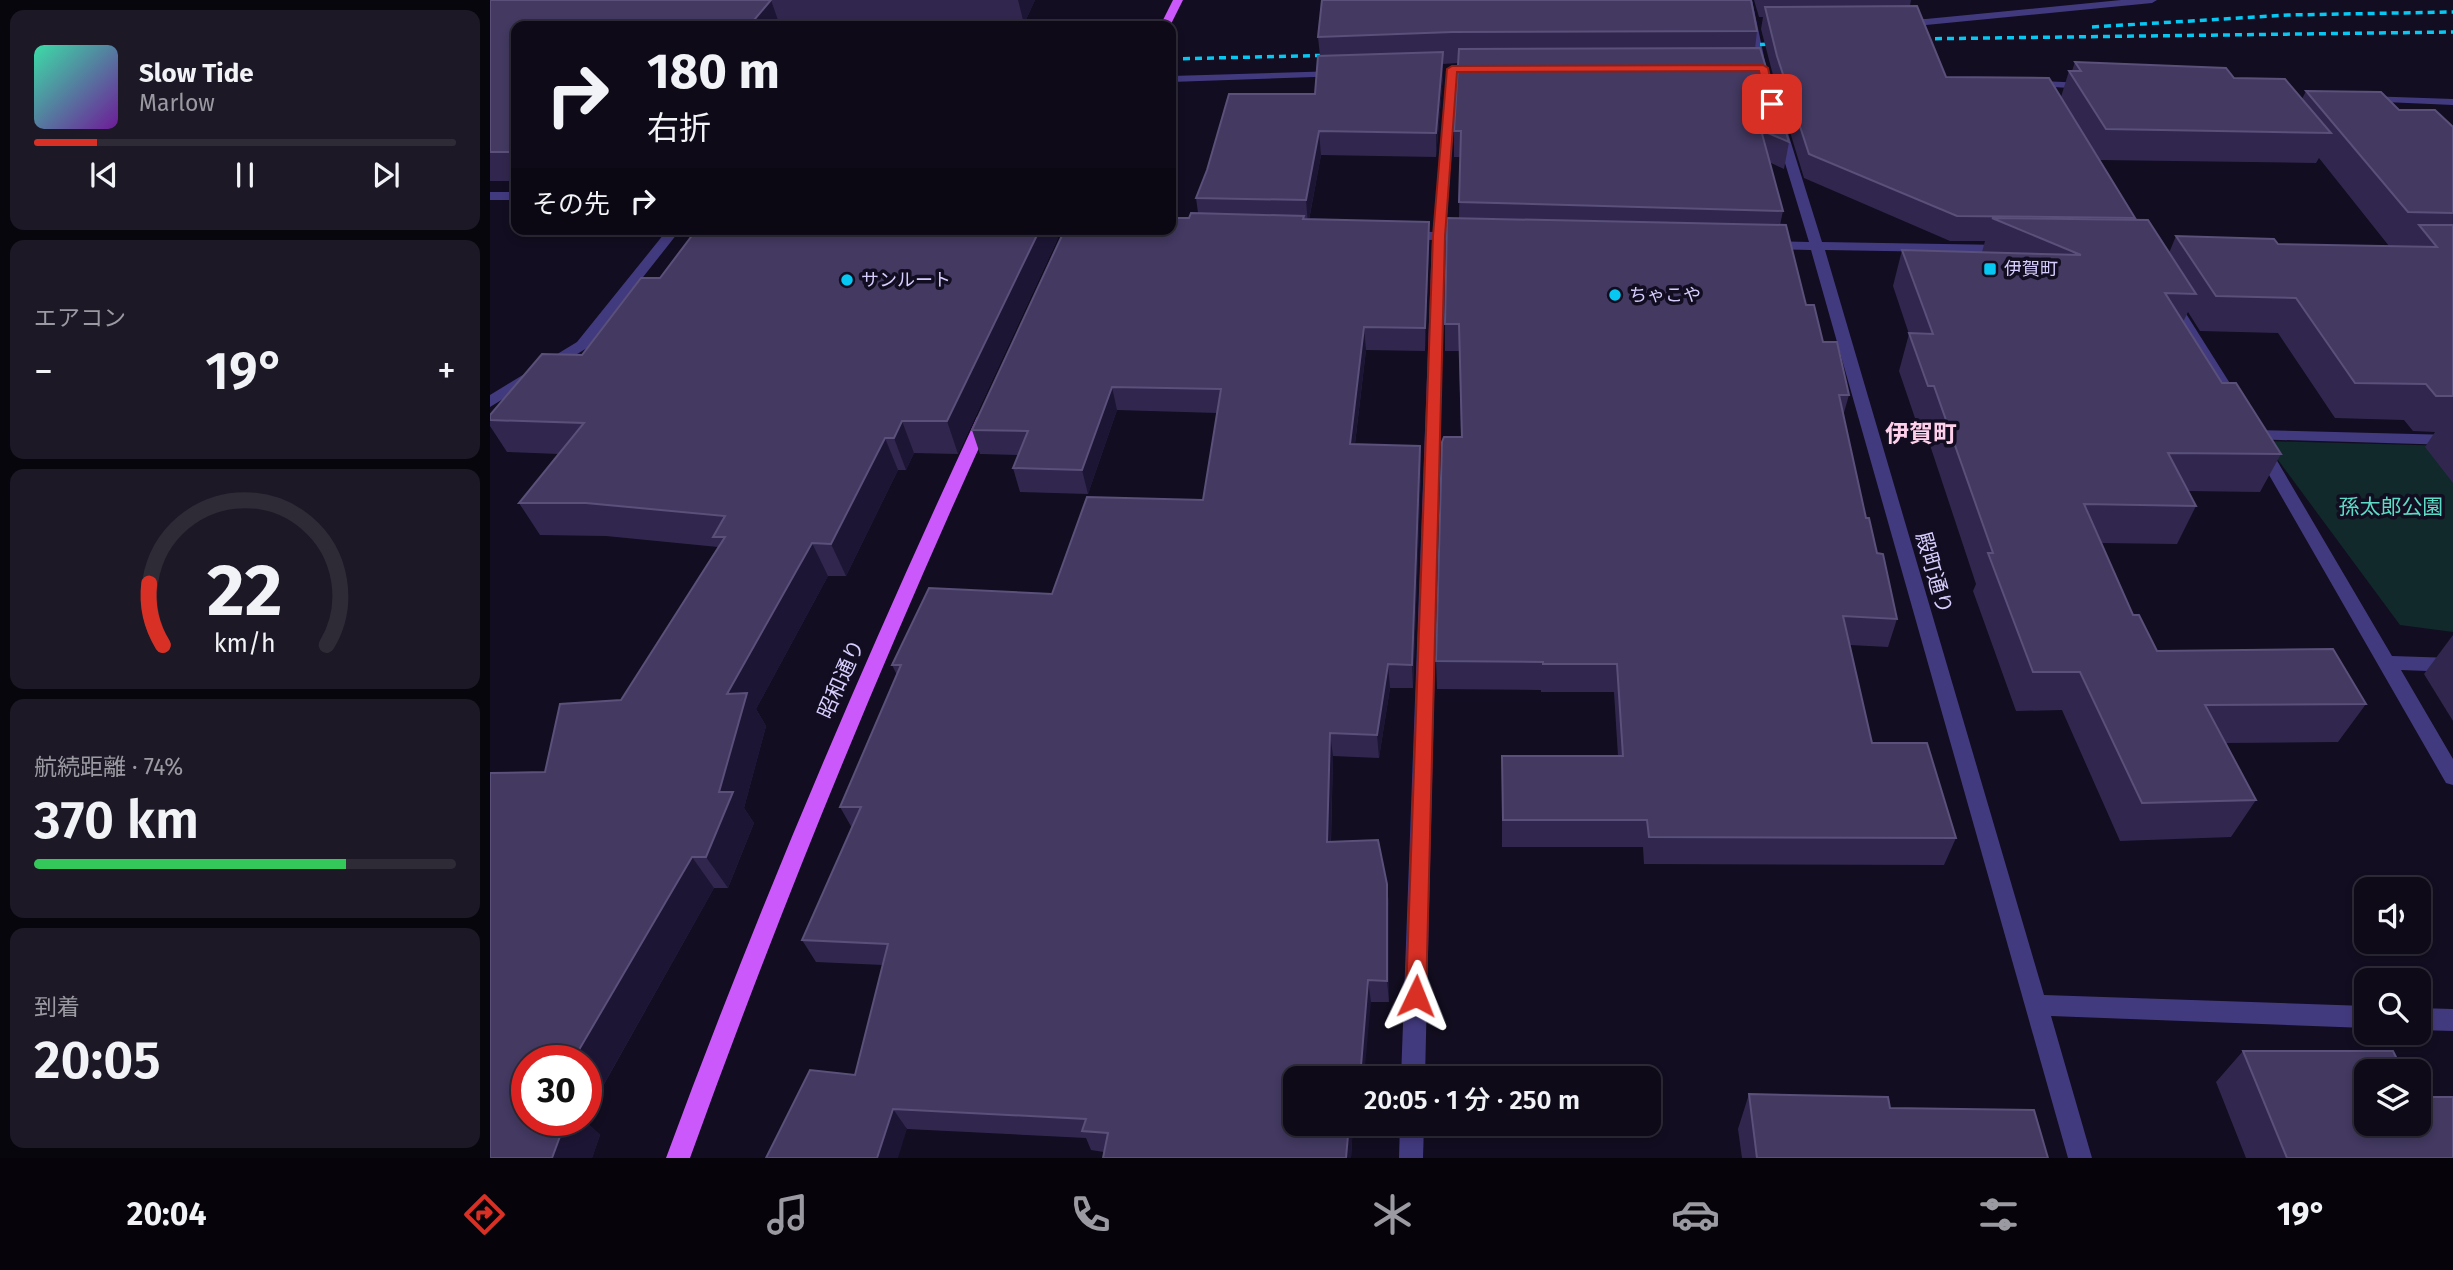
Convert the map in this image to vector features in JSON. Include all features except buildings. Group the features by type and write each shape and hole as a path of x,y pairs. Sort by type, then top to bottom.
{"main road":[{"path":"1168,21 1178,0"},
{"name":"昭和通り","path":"678,1158 726,1023 837,745 991,402"}],"street":[{"path":"1747,0 1764,74 1749,68"},
{"path":"1886,22 1926,22 2152,0"},
{"path":"1753,23 1766,23"},
{"path":"1413,1066 1439,236 1452,69"},
{"path":"1176,79 1359,73"},
{"path":"2048,96 2041,84 2093,86"},
{"path":"2348,98 2453,102"},
{"name":"殿町通り","path":"1777,118 2080,1158"},
{"path":"490,196 511,196"},
{"path":"490,402 582,345 671,235"},
{"path":"1399,235 1481,237"},
{"path":"1747,244 2019,249"},
{"path":"2161,285 2233,401"},
{"path":"2453,440 2251,429 2453,777"},
{"path":"2385,663 2453,665"},
{"path":"2035,1005 2354,1017"},
{"path":"2431,1019 2453,1020"},
{"path":"1411,1158 1412,1136"}],"green space":[{"name":"孫太郎公園","path":"2264,441 2453,446 2453,632 2400,625"}],"railway":[{"path":"2092,27 2288,15 2453,12"},
{"path":"1911,39 2453,32"},
{"path":"1736,45 1785,44"},
{"path":"1176,59 1340,55"}],"place":[{"name":"伊賀町","path":"1990,269"},
{"name":"サンルート","path":"847,280"},
{"name":"ちゃこや","path":"1615,295"}],"district":[{"name":"伊賀町","path":"1921,434"}],"route":[{"path":"1416,996 1439,236 1452,69 1763,68 1772,104"}]}
